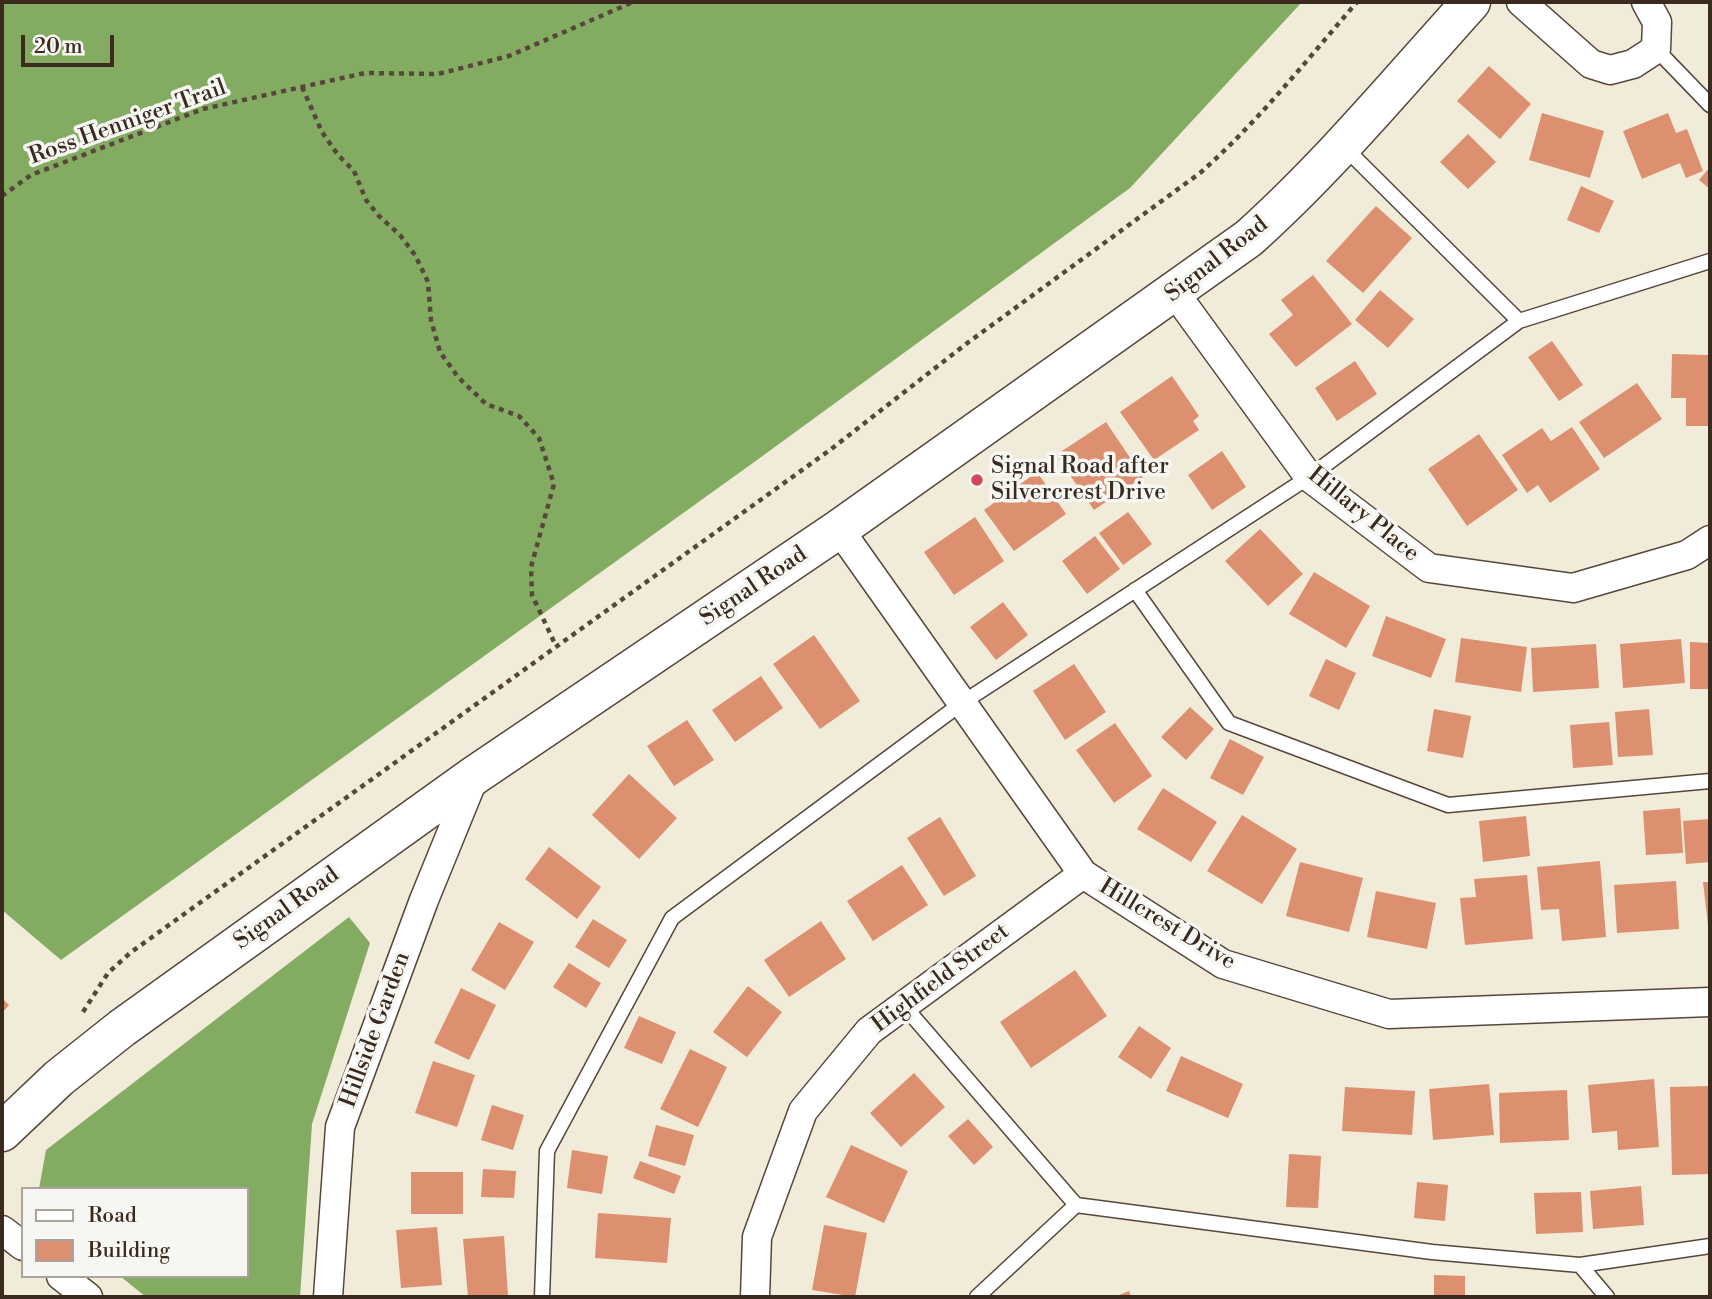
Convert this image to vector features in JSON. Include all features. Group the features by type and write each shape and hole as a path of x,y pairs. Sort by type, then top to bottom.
{"street":[{"name":"Signal Road","path":"2,1132 59,1078 122,1028 475,775 839,529 1175,293 1258,231 1342,145 1471,2"},
{"path":"1521,2 1591,64 1610,70 1633,64 1656,48 1657,22 1646,2"},
{"name":"Hillary Place","path":"1175,293 1309,477 1429,568 1573,588 1687,555 1710,540"},
{"name":"Hillcrest Drive","path":"839,529 1083,874 1223,964 1389,1014 1710,1002"},
{"name":"Hillside Garden","path":"328,1297 340,1127 424,900 475,775"},
{"name":"Highfield Street","path":"755,1297 757,1237 803,1111 869,1031 1083,874"},
{"path":"2,1230 21,1244"},
{"path":"64,1278 88,1297"}],"lane":[{"path":"1656,48 1710,105"},
{"path":"1342,145 1519,321"},
{"path":"542,1297 547,1151 672,918 962,703 1309,477 1519,321 1710,261"},
{"path":"1135,590 1229,723 1448,805 1710,781"},
{"path":"904,1006 1076,1205 1432,1252 1580,1265 1710,1246"},
{"path":"976,1297 1076,1205"},
{"path":"1580,1265 1607,1297"}],"path":[{"name":"Ross Henniger Trail","path":"2,196 31,175 203,110 365,73 438,74 509,56 633,2"},
{"path":"79,1019 108,973 130,953 830,450 966,344 1200,173 1233,144 1263,112 1357,2"},
{"path":"302,87 321,132 354,171 366,200 400,235 415,255 429,282 431,320 440,352 458,377 486,404 519,416 539,438 554,484 531,567 532,596 556,646"}],"green space":[{"path":"2,2 1302,2 1130,188 757,460 61,960 2,910"},
{"path":"349,917 370,943 312,1124 300,1297 146,1297 122,1278 248,1278 248,1187 39,1187 46,1150"}],"building":[{"path":"1489,66 1531,104 1500,139 1457,101"},
{"path":"1542,113 1604,131 1590,178 1529,160"},
{"path":"1668,113 1676,133 1687,129 1703,171 1686,178 1680,163 1642,179 1623,131"},
{"path":"1468,134 1496,162 1468,189 1440,162"},
{"path":"1710,167 1710,189 1699,180"},
{"path":"1581,186 1614,201 1599,233 1567,220"},
{"path":"1376,206 1412,238 1363,293 1326,261"},
{"path":"1313,275 1352,324 1296,367 1269,334 1293,315 1281,300"},
{"path":"1380,290 1414,319 1388,348 1355,320"},
{"path":"1552,341 1583,385 1559,401 1528,357"},
{"path":"1672,354 1710,355 1710,426 1686,426 1686,398 1671,398"},
{"path":"1355,361 1377,394 1337,421 1315,388"},
{"path":"1172,376 1199,416 1193,421 1199,430 1154,460 1120,412"},
{"path":"1637,383 1662,419 1604,458 1579,422"},
{"path":"1106,422 1143,477 1094,510 1056,455"},
{"path":"1572,427 1600,469 1550,503 1538,485 1527,493 1502,455 1542,428 1551,441"},
{"path":"1479,434 1518,490 1467,526 1428,469"},
{"path":"1222,451 1246,487 1212,510 1188,475"},
{"path":"1037,472 1066,514 1014,551 984,510"},
{"path":"1128,512 1152,544 1123,565 1099,533"},
{"path":"975,517 1004,561 954,595 924,552"},
{"path":"1260,529 1303,574 1268,606 1225,561"},
{"path":"1095,536 1120,569 1087,594 1062,561"},
{"path":"1314,572 1370,606 1346,648 1289,614"},
{"path":"1003,602 1028,635 996,660 970,627"},
{"path":"1386,616 1446,639 1431,678 1372,656"},
{"path":"814,635 860,701 820,729 773,664"},
{"path":"1461,638 1527,647 1521,692 1455,682"},
{"path":"1681,639 1685,683 1623,688 1620,644"},
{"path":"1690,642 1710,643 1710,689 1690,689"},
{"path":"1596,644 1599,688 1533,692 1531,648"},
{"path":"1326,659 1356,673 1339,710 1309,696"},
{"path":"1074,664 1106,712 1065,740 1033,691"},
{"path":"761,676 783,708 735,742 712,710"},
{"path":"1190,707 1214,729 1186,760 1161,737"},
{"path":"1434,709 1471,716 1463,758 1427,751"},
{"path":"1649,709 1653,755 1618,757 1615,712"},
{"path":"687,720 714,760 674,786 647,746"},
{"path":"1609,722 1613,765 1573,768 1570,725"},
{"path":"1115,723 1152,776 1114,803 1076,750"},
{"path":"1230,739 1264,757 1243,795 1210,778"},
{"path":"629,774 677,818 639,859 592,815"},
{"path":"1163,788 1217,822 1191,862 1137,829"},
{"path":"1680,808 1683,853 1646,855 1643,811"},
{"path":"1242,815 1297,849 1262,904 1207,871"},
{"path":"1526,816 1530,856 1483,862 1479,821"},
{"path":"940,817 976,876 944,896 907,838"},
{"path":"1710,819 1710,862 1686,864 1683,821"},
{"path":"549,847 601,887 577,919 525,879"},
{"path":"1600,861 1606,937 1562,941 1559,909 1541,910 1537,867"},
{"path":"1300,862 1363,878 1349,932 1286,916"},
{"path":"902,865 928,905 873,941 847,901"},
{"path":"1527,875 1533,939 1465,945 1460,898 1476,897 1474,879"},
{"path":"1676,881 1679,929 1617,933 1614,885"},
{"path":"1703,882 1710,882 1710,925 1708,925"},
{"path":"1376,891 1436,903 1427,949 1367,937"},
{"path":"593,919 627,940 609,968 575,947"},
{"path":"821,921 846,959 789,997 764,960"},
{"path":"499,922 534,942 505,990 471,970"},
{"path":"569,963 601,983 586,1008 553,987"},
{"path":"1075,970 1107,1016 1031,1068 1000,1022"},
{"path":"748,986 782,1012 747,1057 713,1032"},
{"path":"461,988 496,1005 469,1060 434,1043"},
{"path":"2,998 9,1005 2,1013"},
{"path":"639,1016 676,1032 662,1064 624,1048"},
{"path":"1139,1026 1171,1048 1151,1079 1118,1057"},
{"path":"690,1049 727,1067 698,1127 660,1109"},
{"path":"1181,1056 1243,1084 1228,1118 1166,1091"},
{"path":"433,1061 475,1075 457,1127 415,1113"},
{"path":"914,1073 945,1107 901,1147 870,1113"},
{"path":"1654,1079 1659,1147 1618,1150 1617,1131 1592,1133 1588,1085"},
{"path":"1489,1084 1494,1135 1433,1140 1429,1089"},
{"path":"1710,1086 1710,1174 1672,1175 1670,1087"},
{"path":"1345,1087 1415,1091 1412,1135 1342,1131"},
{"path":"1567,1090 1569,1140 1500,1143 1499,1093"},
{"path":"492,1105 524,1115 513,1150 481,1140"},
{"path":"968,1119 993,1147 974,1165 948,1136"},
{"path":"656,1125 694,1135 685,1166 648,1156"},
{"path":"851,1145 908,1171 884,1223 826,1197"},
{"path":"572,1150 608,1156 602,1194 567,1188"},
{"path":"1289,1154 1321,1156 1318,1208 1286,1207"},
{"path":"640,1161 681,1176 674,1194 633,1178"},
{"path":"483,1169 516,1171 514,1198 481,1197"},
{"path":"411,1172 463,1172 463,1214 411,1214"},
{"path":"1417,1182 1448,1185 1445,1221 1414,1218"},
{"path":"1641,1186 1644,1225 1593,1229 1590,1191"},
{"path":"1581,1192 1583,1232 1536,1234 1534,1193"},
{"path":"598,1213 671,1218 667,1263 595,1258"},
{"path":"824,1225 867,1233 855,1297 812,1290"},
{"path":"437,1227 442,1285 401,1288 396,1230"},
{"path":"504,1236 508,1296 468,1297 463,1239"},
{"path":"1434,1275 1465,1276 1465,1297 1434,1297"},
{"path":"1129,1291 1131,1297 1114,1297"}],"place":[{"name":"Signal Road after Silvercrest Drive","path":"977,480"}]}
